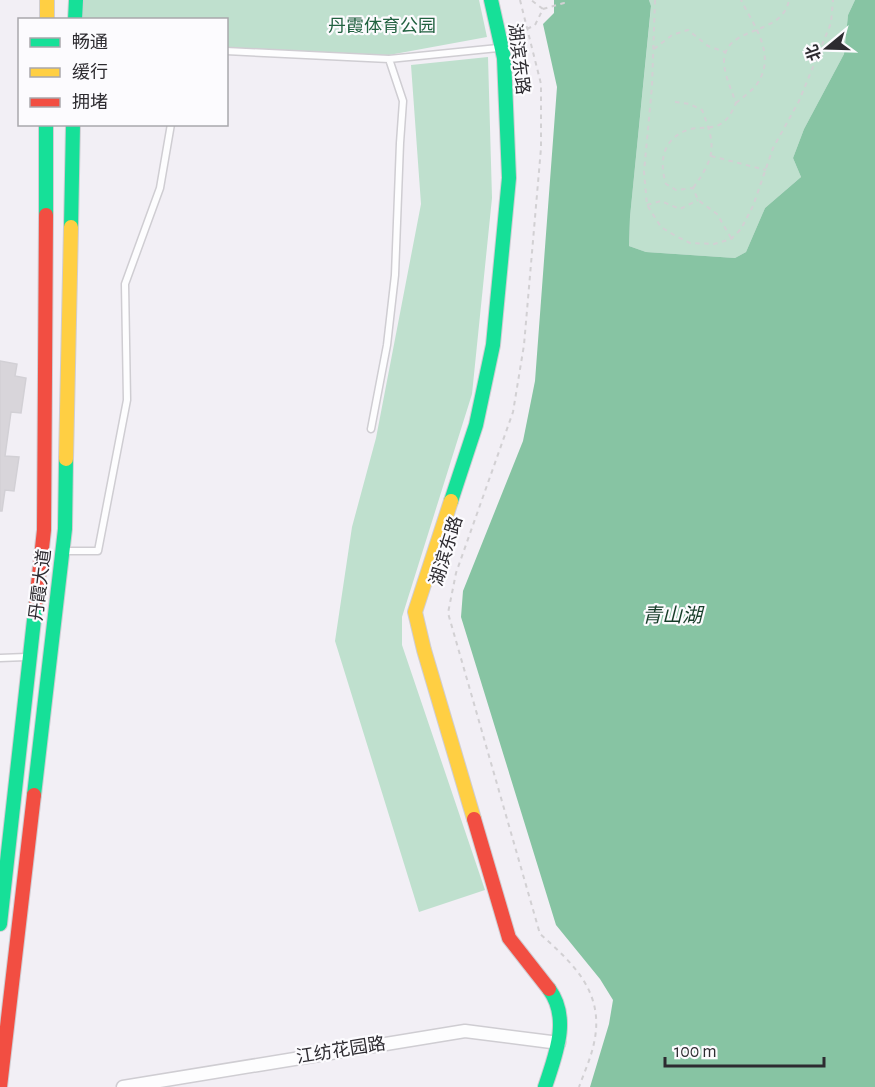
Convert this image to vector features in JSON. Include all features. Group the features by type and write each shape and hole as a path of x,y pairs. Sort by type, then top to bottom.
{"main road":[{"path":"47,0 47,18"},
{"path":"75,18 76,0"},
{"name":"湖滨东路","path":"491,0 504,58 509,178 493,345 476,425 415,612 424,650 509,938 552,992 561,1018 559,1043 545,1087"},
{"name":"丹霞大道","path":"0,924 3,868 44,530 46,126"},
{"name":"丹霞大道","path":"0,1087 65,529 73,126"},
{"name":"丹霞大道","path":"4,1047 11,1087"}],"street":[{"name":"江纺花园路","path":"123,1087 465,1031 559,1043"}],"lane":[{"path":"228,51 389,59 502,48"},
{"path":"371,429 387,345 395,275 403,101 389,59"},
{"path":"42,550 98,551 126,400 125,284 160,188 171,126"},
{"path":"0,658 30,657"}],"path":[{"name":"湖滨东路","path":"520,0 541,84 541,137 524,345 513,412 456,573 448,613 540,934 579,972 589,988 596,1017 594,1042 579,1087"},
{"path":"531,0 543,9"},
{"path":"527,29 535,25 543,9 564,3 564,0"},
{"path":"655,0 644,172 647,205 661,227 690,243 714,244 731,238 741,229 753,206 773,148 799,101 831,23 833,0"},
{"path":"675,102 690,104 702,110 709,128 713,146 704,172 693,188 676,190 666,184 663,175 662,159 666,146 679,133 694,128 709,128 729,117 736,103 757,84 764,68 765,54 758,30 741,0"},
{"path":"736,103 724,64 725,52 729,45 746,33 765,28 778,18 788,7 789,0"},
{"path":"653,49 672,35 688,30 708,46 725,52"},
{"path":"711,156 766,170"},
{"path":"693,188 698,200 717,214 731,238"},
{"path":"647,205 661,201 680,209 698,200"}],"green space":[{"name":"丹霞体育公园","path":"83,0 479,0 487,37 389,55 228,50 228,18 82,18"},
{"path":"649,0 855,0 848,15 844,54 804,129 793,158 801,177 765,208 746,252 735,258 646,252 629,246 651,7"},
{"path":"488,57 492,198 472,394 402,617 402,645 485,890 419,912 335,641 352,527 376,438 421,204 411,65"}],"water":[{"name":"青山湖","path":"554,0 649,0 651,6 629,246 646,252 735,258 746,252 765,208 801,177 793,158 804,129 844,54 848,15 855,0 875,0 875,1087 590,1087 609,1024 613,1000 600,979 556,925 461,617 463,591 523,441 535,381 557,87 543,24 554,13"}],"building":[{"path":"0,361 17,364 15,376 26,378 21,413 11,412 5,456 19,457 14,491 5,490 2,511 0,511"}],"traffic: fast":[{"path":"75,18 76,0"},
{"path":"451,501 476,425 493,345 509,178 504,58 491,0"},
{"path":"46,126 46,215"},
{"path":"71,227 73,126"},
{"path":"34,795 65,529 66,459"},
{"path":"0,924 36,602"},
{"path":"545,1087 559,1038 560,1025 556,1001 549,989"}],"traffic: slow":[{"path":"47,0 47,18"},
{"path":"66,459 71,227"},
{"path":"451,501 415,612 474,819"}],"traffic: jam":[{"path":"36,602 44,530 46,215"},
{"path":"0,1087 34,795"},
{"path":"474,819 509,938 549,989"}]}
